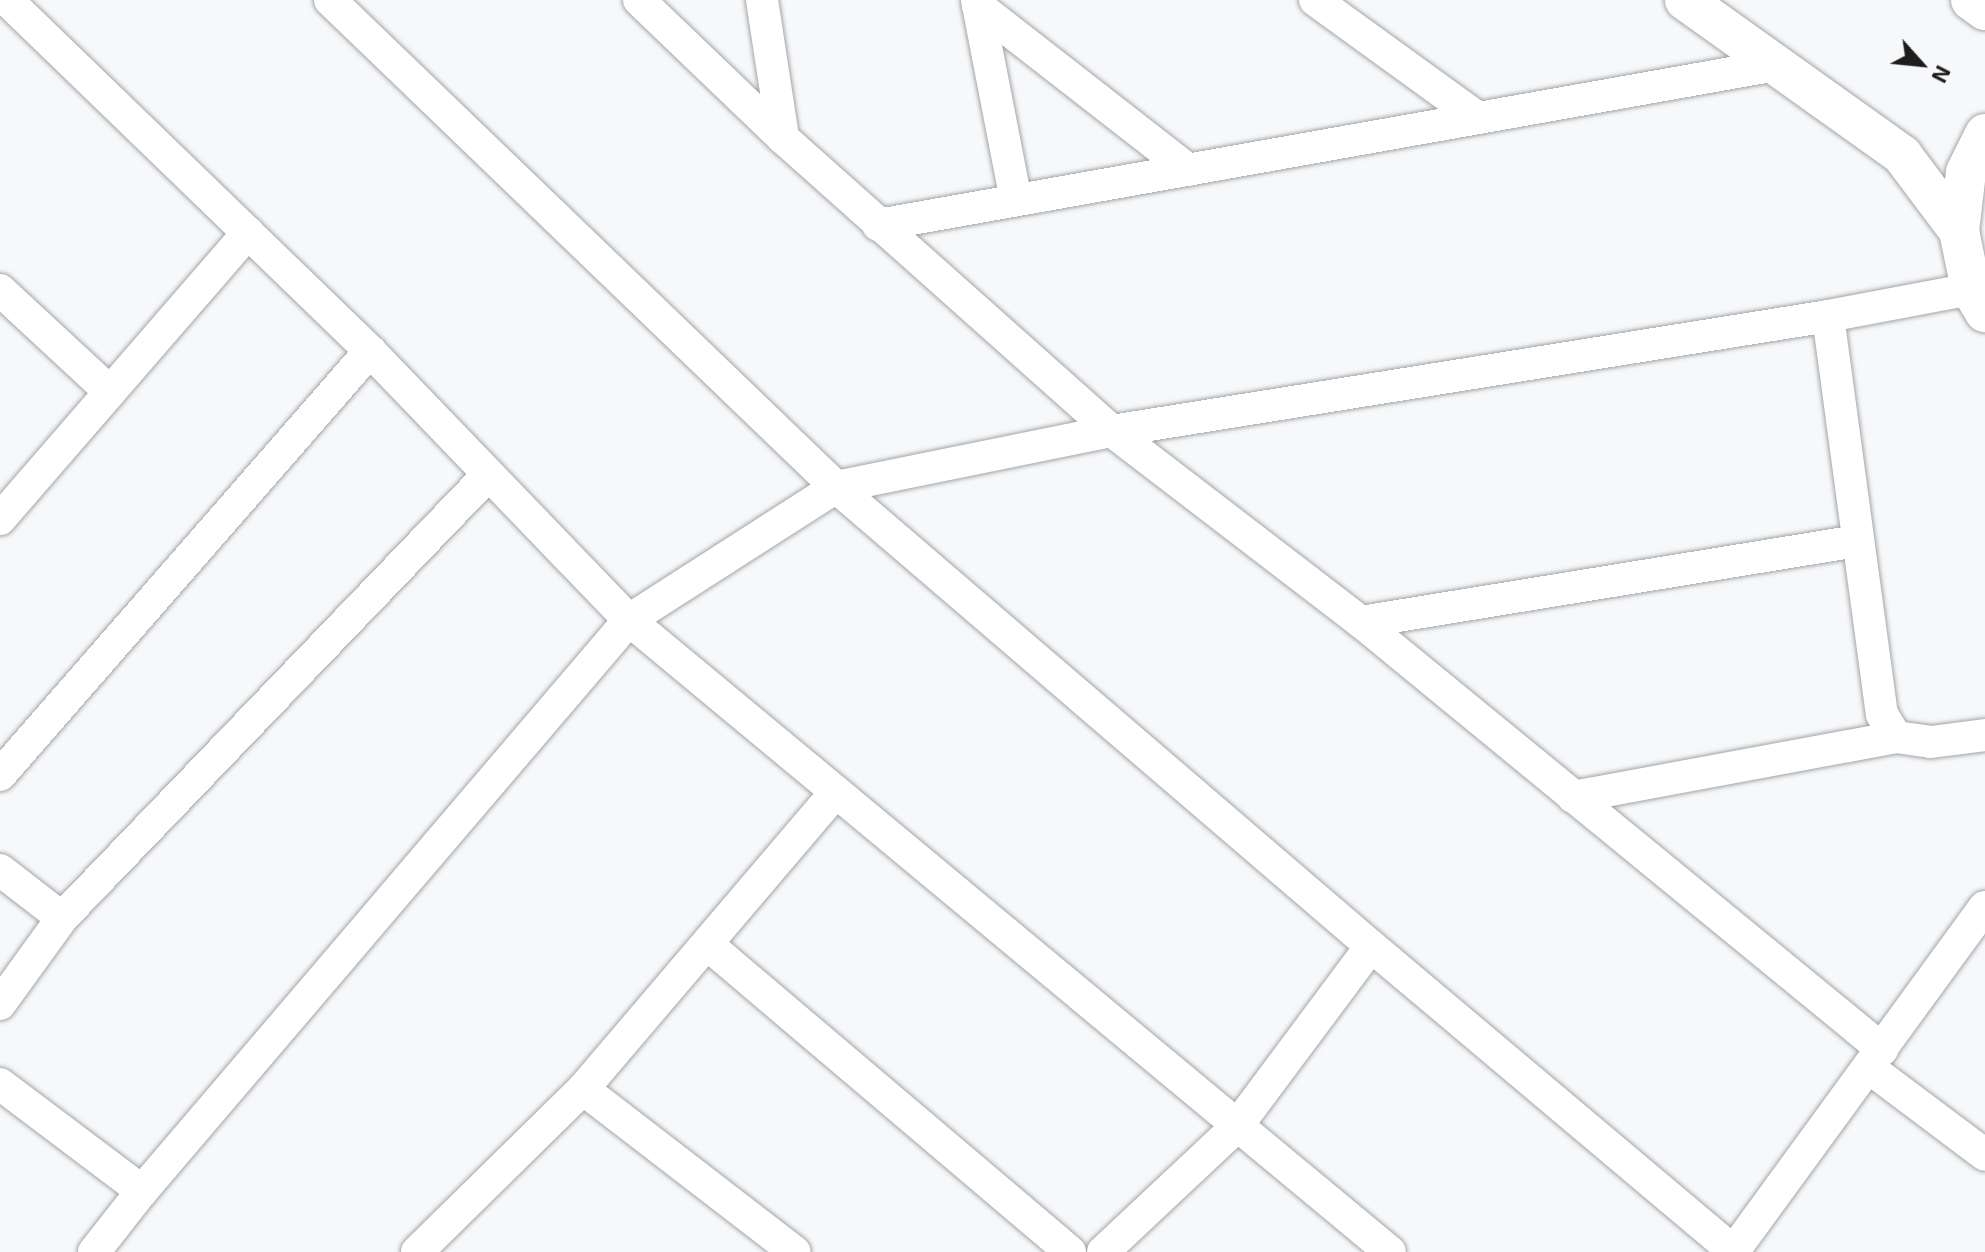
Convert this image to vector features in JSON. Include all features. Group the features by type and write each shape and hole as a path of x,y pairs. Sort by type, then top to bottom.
{"street":[{"path":"7,0 370,351 487,476 629,620 1390,1252"},
{"path":"330,0 836,487 1371,946 1734,1252 1985,907"},
{"path":"639,0 878,225 1112,431 1361,622 1573,797 1985,1155"},
{"path":"762,0 783,138"},
{"path":"1315,0 1478,118"},
{"path":"94,1252 142,1191 629,620 836,487 1112,431 1828,316 1978,300 1959,231 1902,155 1685,0"},
{"path":"1971,0 1985,10"},
{"path":"978,3 1189,170"},
{"path":"978,3 1016,200"},
{"path":"878,225 1776,65"},
{"path":"1959,231 1966,172 1985,134"},
{"path":"0,519 248,233"},
{"path":"0,290 110,392"},
{"path":"1828,316 1882,714 1896,737"},
{"path":"0,775 370,351"},
{"path":"0,1004 62,918 487,476"},
{"path":"1361,622 1857,541"},
{"path":"1573,797 1896,737 1931,742 1985,735"},
{"path":"417,1252 583,1089 836,792"},
{"path":"0,870 62,918"},
{"path":"707,944 1070,1252"},
{"path":"1103,1252 1237,1126 1371,946"},
{"path":"0,1084 142,1191"},
{"path":"583,1089 795,1252"}]}
